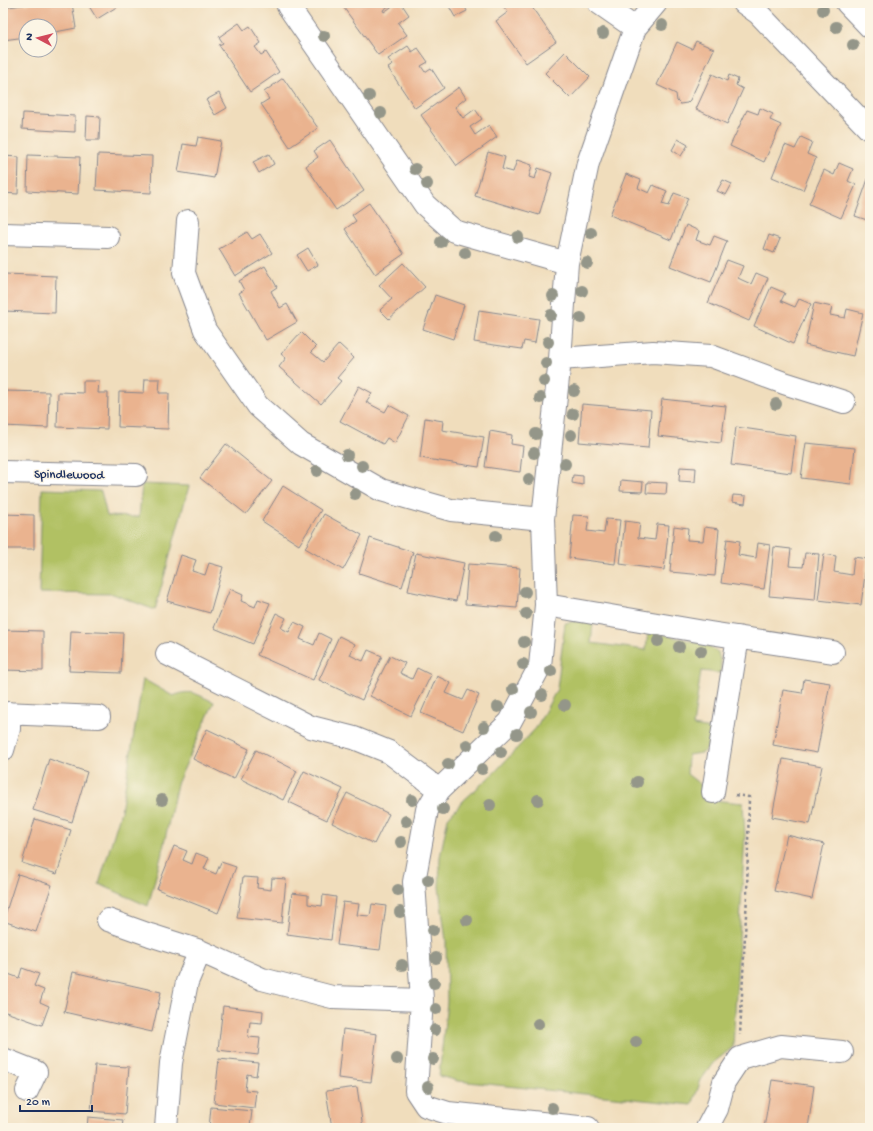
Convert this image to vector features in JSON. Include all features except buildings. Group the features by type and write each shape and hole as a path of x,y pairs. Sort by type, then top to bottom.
{"street":[{"path":"599,3 635,28"},
{"path":"588,1128 448,1113 426,1106 416,1091 422,1000 414,882 427,810 439,790 510,722 540,666 546,605 543,519 560,360 567,263 588,163 635,28 656,3"},
{"path":"744,3 758,14 868,129"},
{"path":"847,3 870,27"},
{"path":"288,6 425,205 454,231 567,263"},
{"path":"188,222 184,273 205,330 258,406 301,444 381,490 451,510 543,519"},
{"path":"3,234 108,237"},
{"path":"560,360 653,352 711,356 784,383 844,402"},
{"name":"Spindlewood","path":"3,472 136,475"},
{"path":"546,605 833,652"},
{"path":"713,792 738,637"},
{"path":"167,654 311,727 354,738 389,752 439,790"},
{"path":"3,750 9,730 6,713 99,717"},
{"path":"108,920 200,951 262,979 332,997 422,1000"},
{"path":"166,1128 172,1056 187,982 200,951"},
{"path":"707,1128 717,1109 724,1082 740,1058 781,1046 842,1052"},
{"path":"3,1059 36,1072 27,1091"}],"path":[{"path":"713,792 749,797 747,895 739,1051 740,1058"}],"green space":[{"path":"142,484 189,486 155,610 113,594 39,593 42,489 101,491 107,516 139,517"},
{"path":"576,621 593,623 591,643 646,650 648,631 703,644 718,652 721,664 720,673 701,671 693,726 712,729 707,748 702,753 688,755 687,774 701,785 703,791 702,799 743,803 745,835 733,1047 713,1063 701,1080 692,1105 458,1081 439,1076 447,1002 446,941 439,887 440,857 448,818 464,800 495,772 536,728 557,689 565,623"},
{"path":"143,679 173,696 185,693 194,693 214,702 177,784 162,853 148,906 99,884 121,811"}]}
